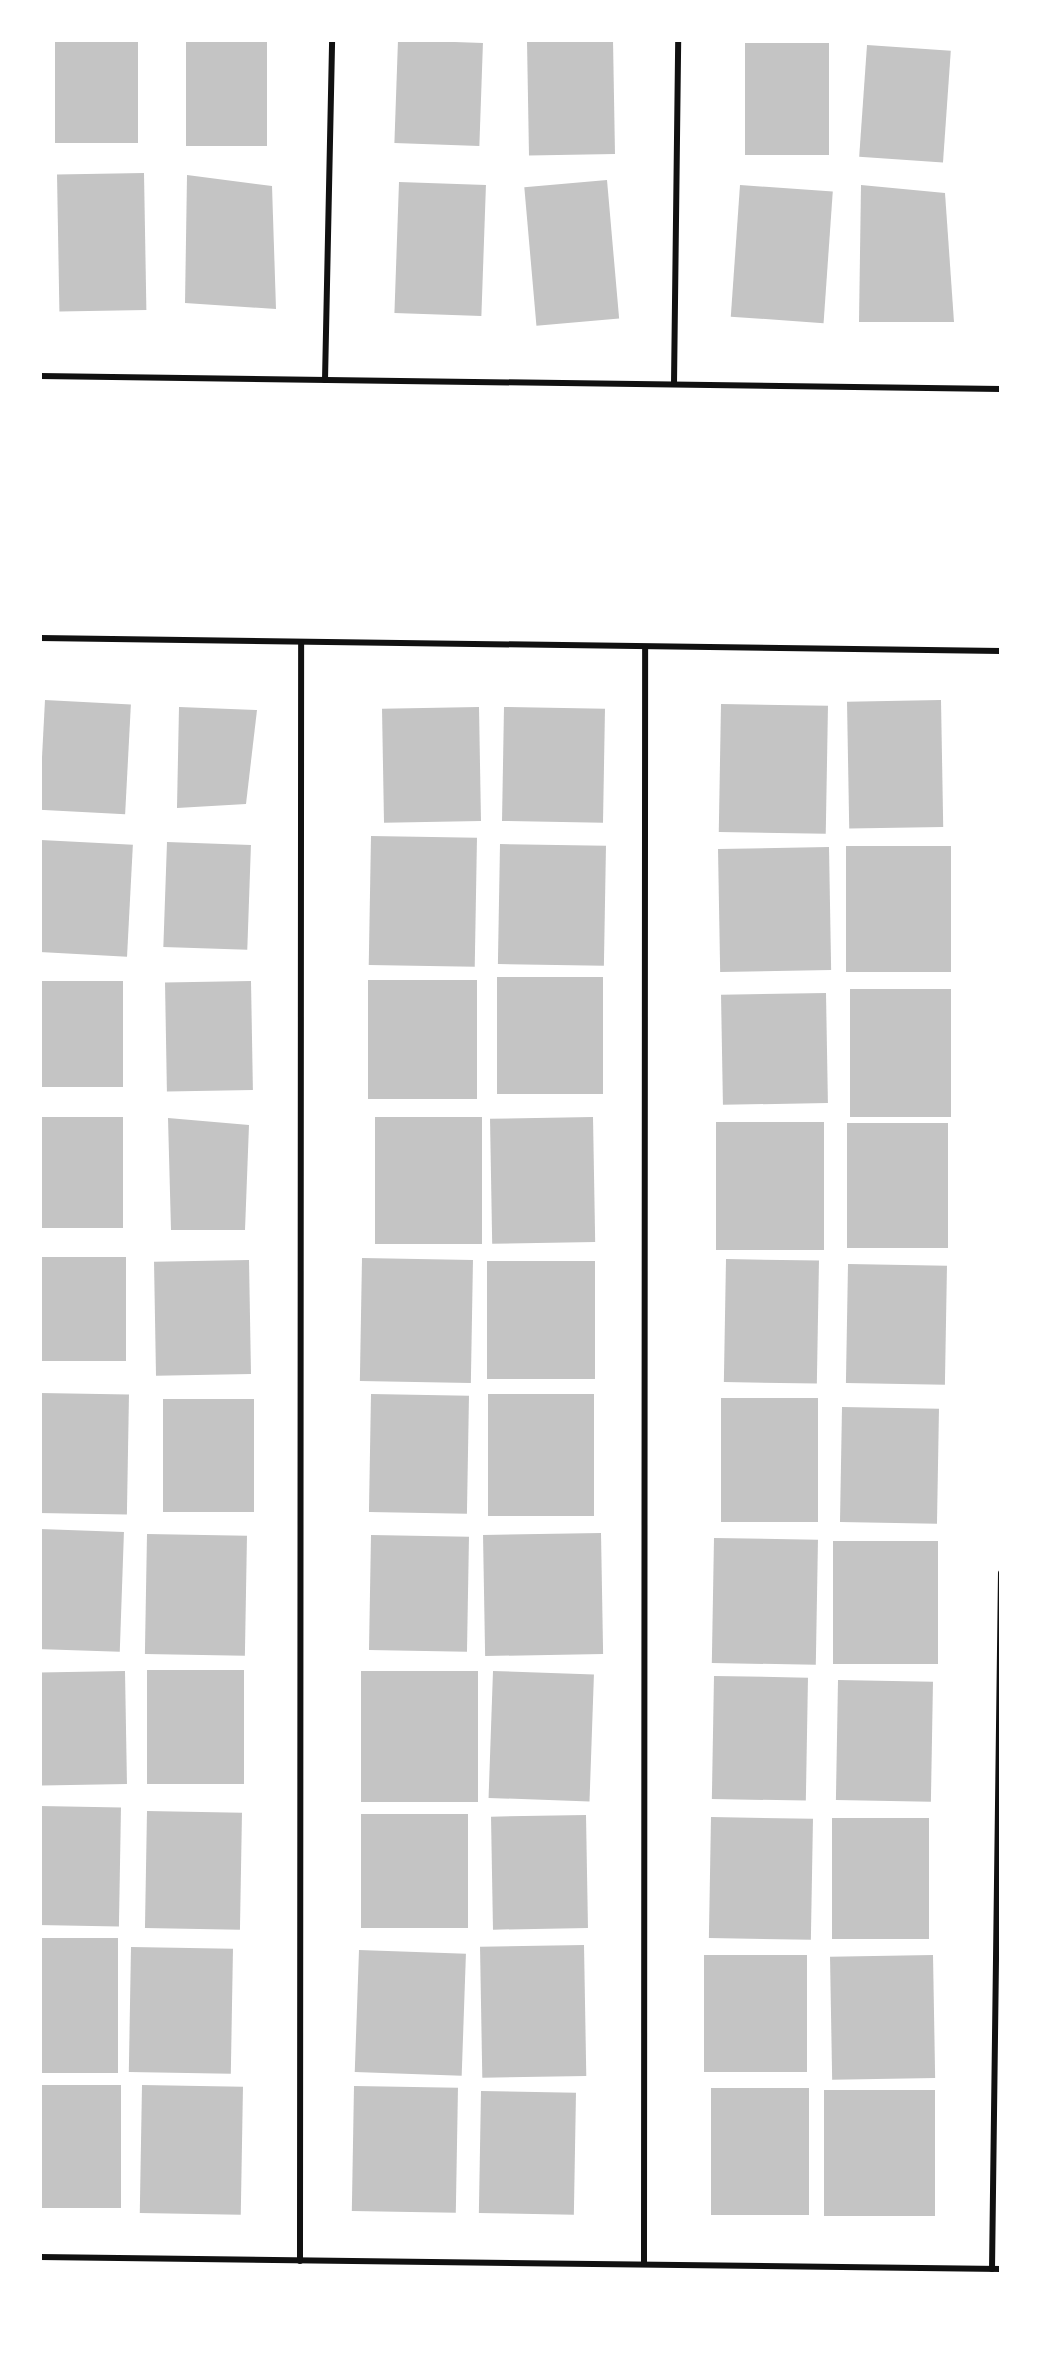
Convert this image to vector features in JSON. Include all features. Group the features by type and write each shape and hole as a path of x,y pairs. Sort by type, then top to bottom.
{"lane":[{"path":"325,380 332,40"},
{"path":"674,384 678,40"},
{"path":"40,376 1001,389"},
{"path":"40,638 645,649 1001,651"},
{"path":"300,2261 301,643"},
{"path":"644,2264 645,649"},
{"path":"992,2269 1001,1573"},
{"path":"40,2257 1001,2269"}],"building":[{"path":"55,40 138,40 138,143 55,143"},
{"path":"186,40 267,40 267,146 186,146"},
{"path":"398,40 483,43 479,146 394,143"},
{"path":"613,40 615,154 529,155 527,42"},
{"path":"745,43 829,43 829,155 745,155"},
{"path":"867,45 951,51 943,163 859,157"},
{"path":"144,173 146,310 59,311 57,175"},
{"path":"187,175 272,186 276,309 185,303"},
{"path":"607,180 619,318 536,326 524,187"},
{"path":"399,182 486,185 481,316 394,313"},
{"path":"740,185 833,191 824,323 731,317"},
{"path":"861,185 945,193 954,322 859,322"},
{"path":"45,700 131,705 125,814 40,810"},
{"path":"941,700 943,827 849,829 847,702"},
{"path":"721,704 828,706 826,834 719,832"},
{"path":"179,707 257,710 246,804 177,808"},
{"path":"479,707 481,821 384,823 382,709"},
{"path":"504,707 605,709 603,823 502,821"},
{"path":"371,836 477,838 475,967 369,965"},
{"path":"41,840 133,845 127,957 40,952"},
{"path":"167,842 251,845 247,950 163,947"},
{"path":"500,844 606,846 604,966 498,964"},
{"path":"846,846 951,846 951,972 846,972"},
{"path":"829,847 831,970 720,972 718,849"},
{"path":"497,977 603,977 603,1094 497,1094"},
{"path":"368,980 477,980 477,1099 368,1099"},
{"path":"40,981 123,981 123,1087 40,1087"},
{"path":"251,981 253,1090 167,1091 165,983"},
{"path":"850,989 951,989 951,1117 850,1117"},
{"path":"826,993 828,1103 723,1105 721,995"},
{"path":"40,1117 123,1117 123,1228 40,1228"},
{"path":"375,1117 482,1117 482,1244 375,1244"},
{"path":"593,1117 595,1242 492,1244 490,1119"},
{"path":"168,1118 249,1125 245,1230 171,1230"},
{"path":"716,1122 824,1122 824,1250 716,1250"},
{"path":"847,1123 948,1123 948,1248 847,1248"},
{"path":"40,1257 126,1257 126,1361 40,1361"},
{"path":"362,1258 473,1260 471,1383 360,1381"},
{"path":"726,1259 819,1261 817,1384 724,1382"},
{"path":"249,1260 251,1374 156,1376 154,1262"},
{"path":"487,1261 595,1261 595,1379 487,1379"},
{"path":"848,1264 947,1266 945,1385 846,1383"},
{"path":"40,1393 129,1395 127,1515 40,1513"},
{"path":"371,1394 469,1396 467,1514 369,1512"},
{"path":"488,1394 594,1394 594,1516 488,1516"},
{"path":"721,1398 818,1398 818,1522 721,1522"},
{"path":"163,1399 254,1399 254,1512 163,1512"},
{"path":"842,1407 939,1409 937,1524 840,1522"},
{"path":"40,1529 124,1532 120,1652 40,1649"},
{"path":"601,1533 603,1654 485,1656 483,1535"},
{"path":"147,1534 247,1536 245,1656 145,1654"},
{"path":"371,1535 469,1537 467,1652 369,1650"},
{"path":"714,1538 818,1540 816,1665 712,1663"},
{"path":"833,1541 938,1541 938,1664 833,1664"},
{"path":"147,1670 244,1670 244,1784 147,1784"},
{"path":"125,1671 127,1784 42,1785 40,1672"},
{"path":"361,1671 478,1671 478,1802 361,1802"},
{"path":"493,1671 594,1675 590,1801 489,1798"},
{"path":"714,1676 808,1678 806,1801 712,1799"},
{"path":"838,1680 933,1682 931,1802 836,1800"},
{"path":"40,1806 121,1807 119,1926 40,1925"},
{"path":"147,1811 242,1813 240,1930 145,1928"},
{"path":"361,1814 468,1814 468,1928 361,1928"},
{"path":"586,1815 588,1928 493,1930 491,1817"},
{"path":"711,1817 813,1819 811,1940 709,1938"},
{"path":"832,1818 929,1818 929,1939 832,1939"},
{"path":"40,1938 118,1938 118,2073 40,2073"},
{"path":"584,1945 586,2076 482,2078 480,1947"},
{"path":"131,1947 233,1949 231,2074 129,2072"},
{"path":"359,1950 466,1954 462,2076 355,2072"},
{"path":"704,1955 807,1955 807,2072 704,2072"},
{"path":"933,1955 935,2078 832,2080 830,1957"},
{"path":"40,2085 121,2085 121,2208 40,2208"},
{"path":"142,2085 243,2087 241,2215 140,2213"},
{"path":"354,2086 458,2088 456,2213 352,2211"},
{"path":"711,2088 809,2088 809,2215 711,2215"},
{"path":"824,2090 935,2090 935,2216 824,2216"},
{"path":"481,2091 576,2093 574,2215 479,2213"}]}
